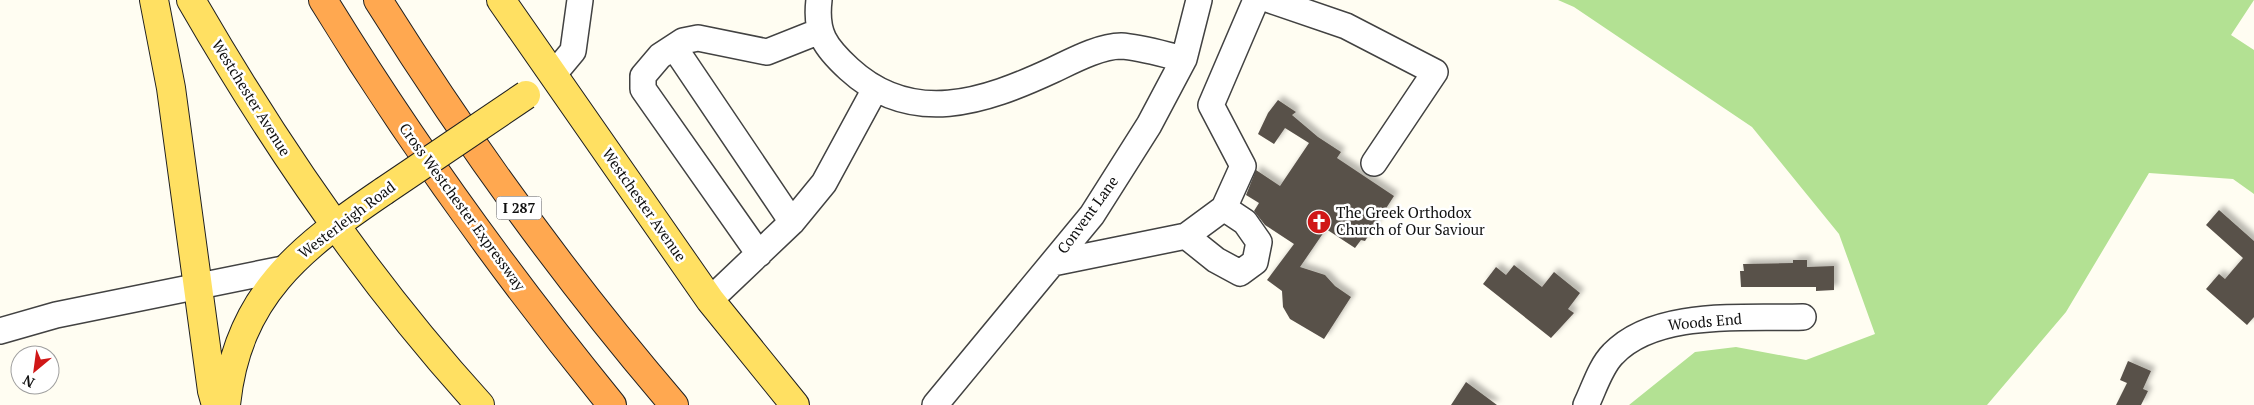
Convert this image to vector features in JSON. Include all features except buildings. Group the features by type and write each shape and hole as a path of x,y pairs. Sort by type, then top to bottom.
{"highway":[{"name":"Cross Westchester Expressway","path":"323,0 404,127 469,221 612,405"},
{"name":"I 287","path":"378,0 455,118 528,220 592,306 674,405"}],"main road":[{"path":"154,0 171,88 216,405"},
{"name":"Westchester Avenue","path":"191,0 245,91 334,226 432,352 480,405"},
{"name":"Westchester Avenue","path":"501,0 710,300 795,405"},
{"name":"Westerleigh Road","path":"283,269 312,242 334,226 553,75"},
{"path":"226,405 242,335 255,309 283,269"}],"street":[{"path":"553,75 573,51 580,0"},
{"path":"819,0 816,20 829,48 863,81 875,89 912,102 936,105 970,102 1017,87 1086,55 1121,46 1184,59"},
{"name":"Convent Lane","path":"935,405 1092,215 1149,125 1184,59 1199,0"},
{"path":"1053,263 1186,236 1224,208 1243,166 1211,105 1256,0"},
{"path":"1270,0 1346,26 1435,72 1374,163"},
{"path":"759,254 642,89 643,76 660,56 682,41 698,38 767,52 820,32"},
{"path":"674,47 792,222"},
{"path":"710,300 792,222 824,183 875,89"},
{"path":"1186,236 1216,260 1240,273 1255,262 1259,242 1245,222 1224,208"},
{"name":"Westerleigh Road","path":"0,331 56,315 283,269"},
{"name":"Woods End","path":"1586,405 1611,355 1640,333 1681,322 1804,316"}],"green space":[{"path":"1558,0 2254,0 2231,35 2254,50 2254,194 2233,179 2149,173 2066,312 1987,405 1629,405 1695,352 1736,347 1806,360 1875,334 1839,234 1752,127 1574,7"}],"place":[{"name":"The Greek Orthodox Church of Our Saviour","path":"1319,222"}]}
